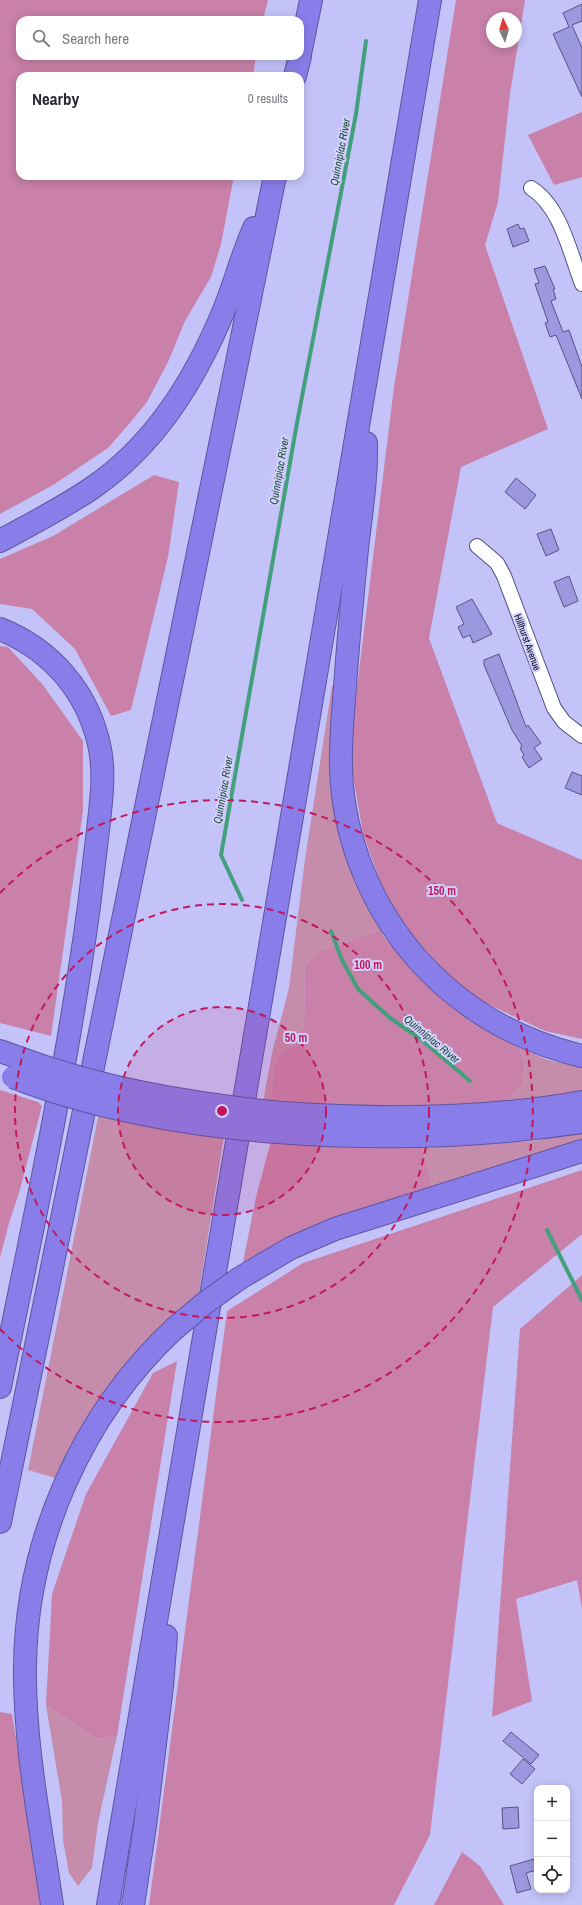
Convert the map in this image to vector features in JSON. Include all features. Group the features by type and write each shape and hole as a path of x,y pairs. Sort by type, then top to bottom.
{"highway":[{"path":"304,35 311,0"},
{"path":"108,1905 430,0"},
{"path":"296,72 299,60"},
{"path":"0,541 57,510 93,488 125,462 157,429 186,386 214,334 249,240 273,185"},
{"path":"0,1522 273,185"},
{"path":"361,408 366,442 366,473 352,608 341,755 345,806 359,862 375,896 400,937 426,969 453,994 507,1030 538,1043 582,1056"},
{"path":"0,629 18,637 41,652 61,670 75,687 87,710 96,734 102,772 101,804 93,876 70,1034 59,1099 0,1387"},
{"path":"7,1064 77,1098 139,1112 207,1124 280,1122 364,1117 443,1116 509,1112 582,1102"},
{"path":"280,1122 374,1137 432,1136 499,1132 582,1122"},
{"path":"52,1905 29,1736 25,1692 26,1641 34,1585 52,1516 65,1484 82,1450 126,1382 147,1357 174,1329 205,1303 240,1278 280,1254 335,1229 582,1151"},
{"path":"133,1905 146,1826 162,1686 167,1626 166,1565"}],"street":[{"path":"532,188 541,194 555,214 582,284"},
{"name":"Hillhurst Avenue","path":"477,546 497,563 504,576 554,708 564,722 582,736"}],"shaded area":[{"path":"0,0 268,0 264,16 16,16 16,60 255,60 254,72 16,72 16,180 233,180 221,244 211,277 185,321 168,362 147,402 108,448 53,485 0,514"},
{"path":"456,0 525,0 522,19 522,12 486,12 486,48 517,48 510,94 498,202 485,245 548,429 461,467 429,638 497,823 582,860 582,1039 545,1031 464,993 403,925 380,881 363,834 349,752 394,387"},
{"path":"582,112 582,177 554,185 528,135"},
{"path":"154,475 179,482 168,557 131,710 111,716 75,649 32,609 0,604 0,559 53,536"},
{"path":"0,646 8,647 43,685 83,741 83,811 51,1036 0,1023"},
{"path":"332,686 337,686 335,810 355,884 381,930 318,952 305,965 304,1024 295,1045 278,1056 274,1068 270,1103 263,1102 272,1053 289,988 305,859"},
{"path":"381,930 383,936 425,982 470,1021 518,1047 525,1062 523,1083 505,1102 449,1106 355,1108 270,1103 274,1068 278,1056 295,1045 304,1024 305,965 318,952"},
{"path":"518,1047 548,1060 582,1067 582,1091 505,1102 523,1083 525,1062"},
{"path":"0,1090 38,1102 42,1106 0,1258"},
{"path":"99,1112 224,1136 198,1299 59,1479 28,1470"},
{"path":"582,1131 582,1142 432,1186 423,1148 535,1141"},
{"path":"271,1141 423,1148 432,1186 339,1217 242,1267 256,1197"},
{"path":"582,1170 582,1234 493,1307 430,1835 394,1905 149,1905 227,1311 303,1263"},
{"path":"582,1275 582,1608 577,1580 516,1599 532,1701 492,1717 520,1329"},
{"path":"177,1361 117,1736 97,1739 46,1705 52,1594 86,1494 153,1373"},
{"path":"46,1705 97,1739 117,1736 98,1823 92,1868 78,1886 69,1873 63,1840 62,1801"},
{"path":"0,1712 12,1714 40,1905 0,1905"},
{"path":"462,1852 480,1866 504,1905 434,1905"}],"building":[{"path":"582,4 582,21 572,25 582,48 582,97 553,34 569,27 563,13"},
{"path":"518,224 520,229 524,228 529,241 513,247 507,229"},
{"path":"545,266 555,289 553,289 556,299 551,301 563,332 569,330 582,367 582,399 556,335 550,337 545,323 548,322 535,284 539,283 534,269"},
{"path":"516,478 536,495 525,509 505,492"},
{"path":"551,529 559,550 546,556 537,534"},
{"path":"569,576 578,601 564,607 554,582"},
{"path":"472,599 492,634 473,643 470,635 463,638 458,627 464,624 456,607"},
{"path":"499,654 526,727 528,725 541,743 534,748 542,759 529,768 522,757 524,755 520,748 522,746 512,730 484,665 484,660"},
{"path":"572,772 582,776 582,795 565,788"},
{"path":"511,1732 539,1755 531,1764 503,1741"},
{"path":"523,1759 535,1769 522,1784 510,1774"},
{"path":"518,1807 519,1828 503,1829 502,1808"},
{"path":"534,1859 534,1871 526,1873 531,1889 517,1893 510,1866"}],"waterway":[{"name":"Quinnipiac River","path":"242,900 221,855 297,423 356,114 366,41"},
{"name":"Quinnipiac River","path":"331,931 342,960 358,989 389,1017 423,1041 470,1081"},
{"name":"Quinnipiac River","path":"547,1230 582,1300"}]}
